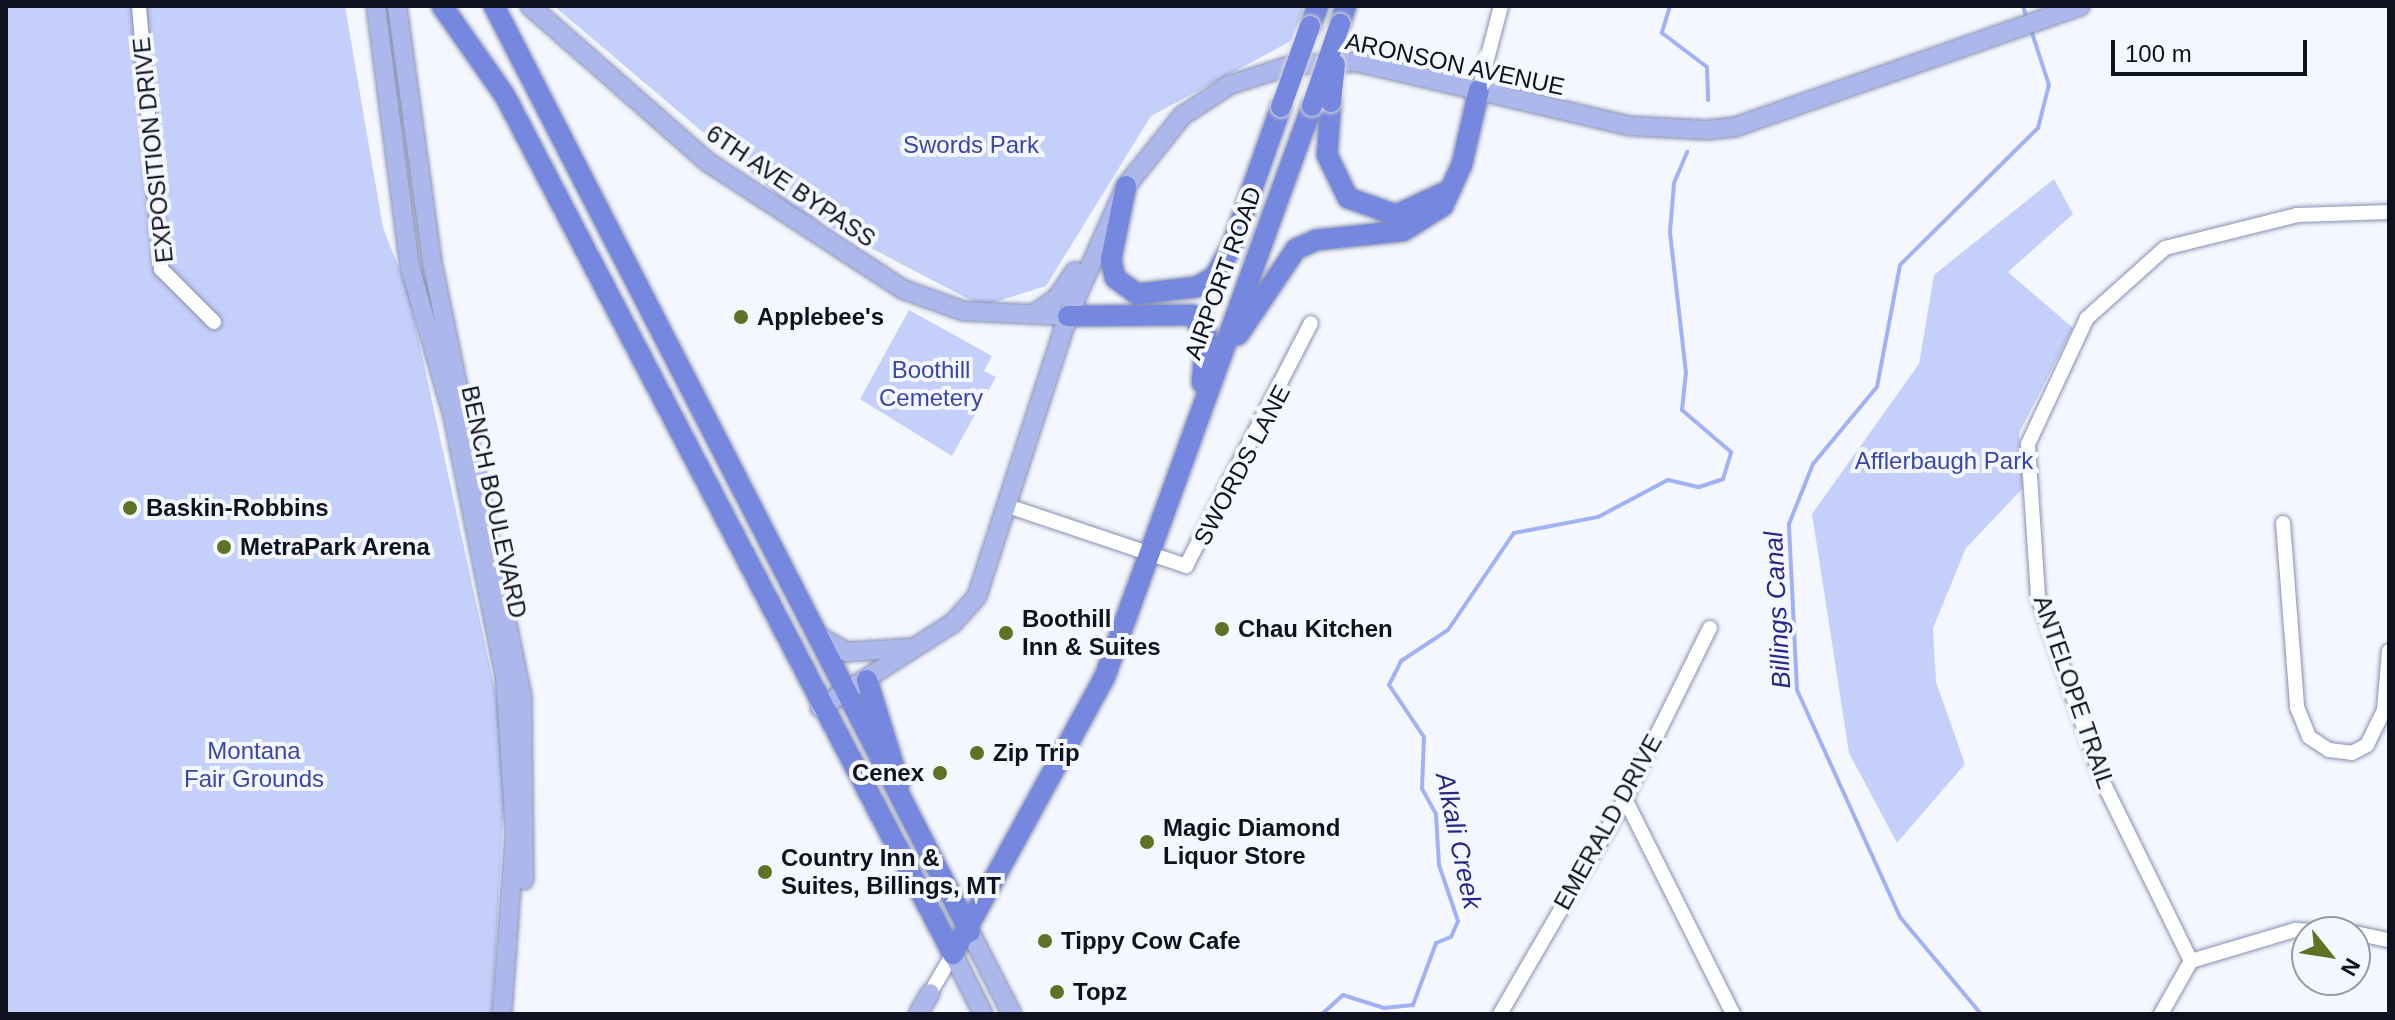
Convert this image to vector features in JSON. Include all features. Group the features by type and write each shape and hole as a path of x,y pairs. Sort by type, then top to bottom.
{"highway":[{"path":"442,6 488,67 820,708 953,954 970,932 845,692 530,67 494,6"},
{"path":"480,6 530,67"},
{"path":"1126,186 1111,259 1115,278 1137,294 1197,287 1215,276 1233,243 1318,6"},
{"name":"AIRPORT ROAD","path":"970,932 1078,733 1150,558 1214,377 1321,104 1343,15"},
{"path":"1214,377 1296,249 1425,222 1457,179 1479,90"},
{"path":"1321,104 1330,166 1339,189 1360,206 1409,212 1457,179"},
{"path":"1068,316 1162,310 1200,321 1206,352 1196,427"},
{"path":"867,680 894,748 902,799"}],"main road":[{"name":"BENCH BOULEVARD","path":"376,6 410,267 453,416 505,677 515,833 502,1014"},
{"path":"397,6 432,262 522,697 527,831 513,1014"},
{"name":"6TH AVE BYPASS","path":"530,6 718,171 902,289 963,311 1068,316"},
{"name":"ARONSON AVENUE","path":"820,708 953,623 977,596 1011,507 1068,316 1126,186 1182,116 1255,74 1357,62 1630,126 1735,127 2016,31 2080,6"},
{"path":"1034,314 1064,291 1126,186"},
{"name":"ARONSON AVENUE","path":"817,635 847,652 911,648"},
{"path":"970,932 1012,1014"},
{"path":"953,954 983,1014"},
{"path":"918,1014 930,993"}],"street":[{"name":"EXPOSITION DRIVE","path":"139,6 161,269 214,322"},
{"path":"1479,90 1501,6"},
{"name":"ANTELOPE TRAIL","path":"2191,961 2103,782 2038,596 2028,444 2087,318 2165,248 2297,215 2389,212"},
{"name":"SWORDS LANE","path":"1011,507 1176,567 1192,561 1311,323"},
{"path":"2283,523 2297,707 2309,737 2329,750 2352,753 2367,745 2384,710 2389,651"},
{"name":"EMERALD DRIVE","path":"1500,1014 1625,799 1710,628"},
{"path":"1625,799 1733,1014"},
{"path":"2161,1014 2191,961 2291,931"},
{"path":"930,993 953,954"}],"green space":[{"name":"Montana Fair Grounds","path":"6,6 345,6 383,228 408,291 498,703 505,786 492,1014 6,1014"},
{"name":"Swords Park","path":"554,6 1304,6 1291,41 1151,116 1046,286 982,306 790,206"},
{"name":"Afflerbaugh Park","path":"2054,179 2073,214 2008,272 2073,328 2019,433 2023,488 1966,548 1933,628 1936,682 1965,764 1897,843 1849,753 1812,514 1919,364 1934,275"},
{"name":"Boothill Cemetery","path":"909,310 992,356 984,371 996,377 952,456 860,399"}],"waterway":[{"name":"Alkali Creek","path":"1670,6 1662,33 1707,67 1708,100"},
{"name":"Billings Canal","path":"2023,6 2027,19"},
{"name":"Billings Canal","path":"1981,1014 1900,917 1797,690 1789,524 1813,464 1877,387 1900,265 2038,128 2049,85 2030,27"},
{"name":"Alkali Creek","path":"1322,1014 1343,995 1384,1008 1413,1005 1436,943 1451,937 1458,921 1439,865 1436,814 1422,789 1424,737 1389,685 1401,661 1448,630 1514,533 1598,517 1668,480 1699,487 1723,479 1731,452 1682,410 1686,373 1670,232 1674,183 1687,152"}],"place":[{"name":"Applebee's","path":"741,317"},
{"name":"Baskin-Robbins","path":"130,508"},
{"name":"MetraPark Arena","path":"224,547"},
{"name":"Chau Kitchen","path":"1222,629"},
{"name":"Boothill Inn & Suites","path":"1006,633"},
{"name":"Zip Trip","path":"977,753"},
{"name":"Cenex","path":"940,773"},
{"name":"Magic Diamond Liquor Store","path":"1147,842"},
{"name":"Country Inn & Suites, Billings, MT","path":"765,872"},
{"name":"Tippy Cow Cafe","path":"1045,941"},
{"name":"Topz","path":"1057,992"}]}
